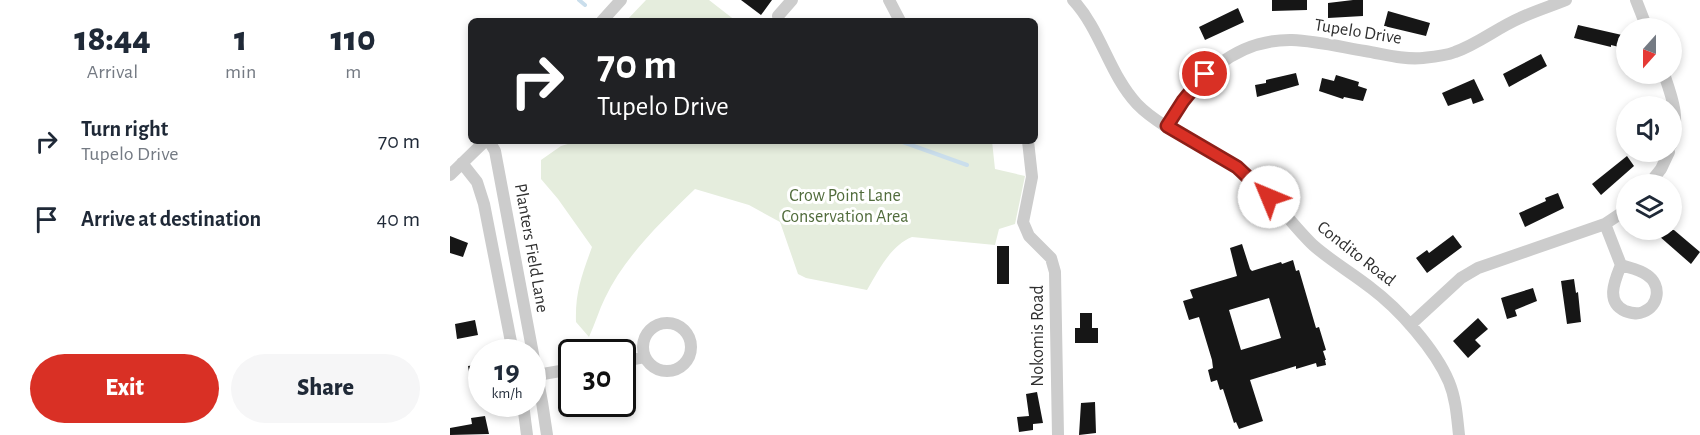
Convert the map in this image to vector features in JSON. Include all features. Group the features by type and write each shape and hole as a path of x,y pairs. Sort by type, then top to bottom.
{"street":[{"path":"605,18 621,0"},
{"path":"778,16 792,0"},
{"path":"889,0 898,18"},
{"name":"Condito Road","path":"1072,0 1082,10 1126,90 1137,104 1155,119 1237,167 1255,182 1323,255 1393,305 1441,365 1456,405 1459,435"},
{"name":"Tupelo Drive","path":"1167,126 1183,101 1205,74 1224,59 1244,48 1266,42 1292,40 1316,42 1399,58 1421,58 1454,53 1518,19 1566,0"},
{"path":"1636,0 1643,18"},
{"path":"450,175 484,144"},
{"name":"Planters Field Lane","path":"489,144 495,151 530,339"},
{"name":"Nokomis Road","path":"1028,144 1032,177 1023,222 1029,236 1051,258 1055,272 1058,435"},
{"name":"Planters Field Lane","path":"462,163 477,182 484,204 510,339"},
{"path":"1410,325 1453,284 1478,268 1501,258 1605,224 1616,217"},
{"path":"1605,224 1621,265"},
{"path":"660,324 677,325 689,336 691,351 679,368 665,371 657,369 645,357 644,341 653,327 660,324"},
{"path":"636,359 645,357"},
{"path":"525,417 527,435"},
{"name":"Planters Field Lane","path":"544,417 547,435"}],"green space":[{"path":"646,0 709,0 732,18 629,18"},
{"name":"Crow Point Lane Conservation Area","path":"568,144 992,144 995,169 1025,176 1015,224 999,229 995,245 912,237 891,252 867,290 806,278 798,274 780,222 749,205 695,189 645,240 623,268 605,298 589,337 576,322 576,311 580,284 592,247 541,179 541,160"}],"building":[{"path":"741,0 772,0 761,15"},
{"path":"1272,0 1307,0 1307,10 1272,11"},
{"path":"1363,0 1363,16 1328,18 1328,3"},
{"path":"1238,8 1244,22 1205,40 1199,27"},
{"path":"1388,11 1430,23 1426,36 1384,26"},
{"path":"1578,25 1616,34 1616,46 1611,45 1611,47 1574,38"},
{"path":"1541,54 1547,66 1509,87 1503,74"},
{"path":"1296,73 1299,85 1257,97 1255,85"},
{"path":"1336,75 1359,82 1358,86 1367,89 1363,101 1344,97 1343,99 1319,91 1322,78 1334,81"},
{"path":"1474,79 1484,100 1473,104 1471,98 1448,106 1442,93"},
{"path":"1620,162 1631,162 1634,166 1625,174 1616,174 1616,182 1601,195 1592,184"},
{"path":"1558,193 1564,208 1525,227 1519,213"},
{"path":"1453,235 1462,247 1427,273 1416,258 1427,250 1429,253"},
{"path":"450,236 468,243 463,257 450,253"},
{"path":"1682,237 1700,252 1691,264 1664,240 1682,240"},
{"path":"1242,244 1252,271 1293,260 1296,271 1299,270 1316,328 1319,327 1326,350 1323,351 1326,365 1317,367 1316,363 1296,369 1296,366 1250,380 1263,421 1239,429 1236,422 1234,423 1223,389 1220,390 1217,380 1211,382 1208,370 1213,368 1212,360 1199,317 1189,320 1183,301 1193,298 1190,290 1237,276 1230,248","holes":["1269,298 1281,338 1241,350 1229,310"]},
{"path":"997,246 1009,246 1009,284 997,284"},
{"path":"1574,279 1576,293 1578,292 1581,322 1567,324 1561,281"},
{"path":"1533,288 1537,301 1515,310 1517,316 1507,319 1501,298"},
{"path":"1080,313 1092,313 1092,328 1098,328 1098,343 1075,343 1075,328 1080,328"},
{"path":"1478,318 1488,329 1475,340 1481,346 1468,358 1453,341"},
{"path":"475,320 478,335 457,339 455,324"},
{"path":"1037,392 1043,423 1033,424 1033,430 1019,432 1017,417 1029,416 1026,394"},
{"path":"1095,402 1096,433 1079,435 1081,403"},
{"path":"485,417 489,434 450,435 450,428 472,424 471,418"}],"waterway":[{"path":"579,0 585,5"},
{"path":"908,144 967,165"}],"route":[{"path":"1205,74 1183,101 1167,126 1237,167 1269,197"}]}
